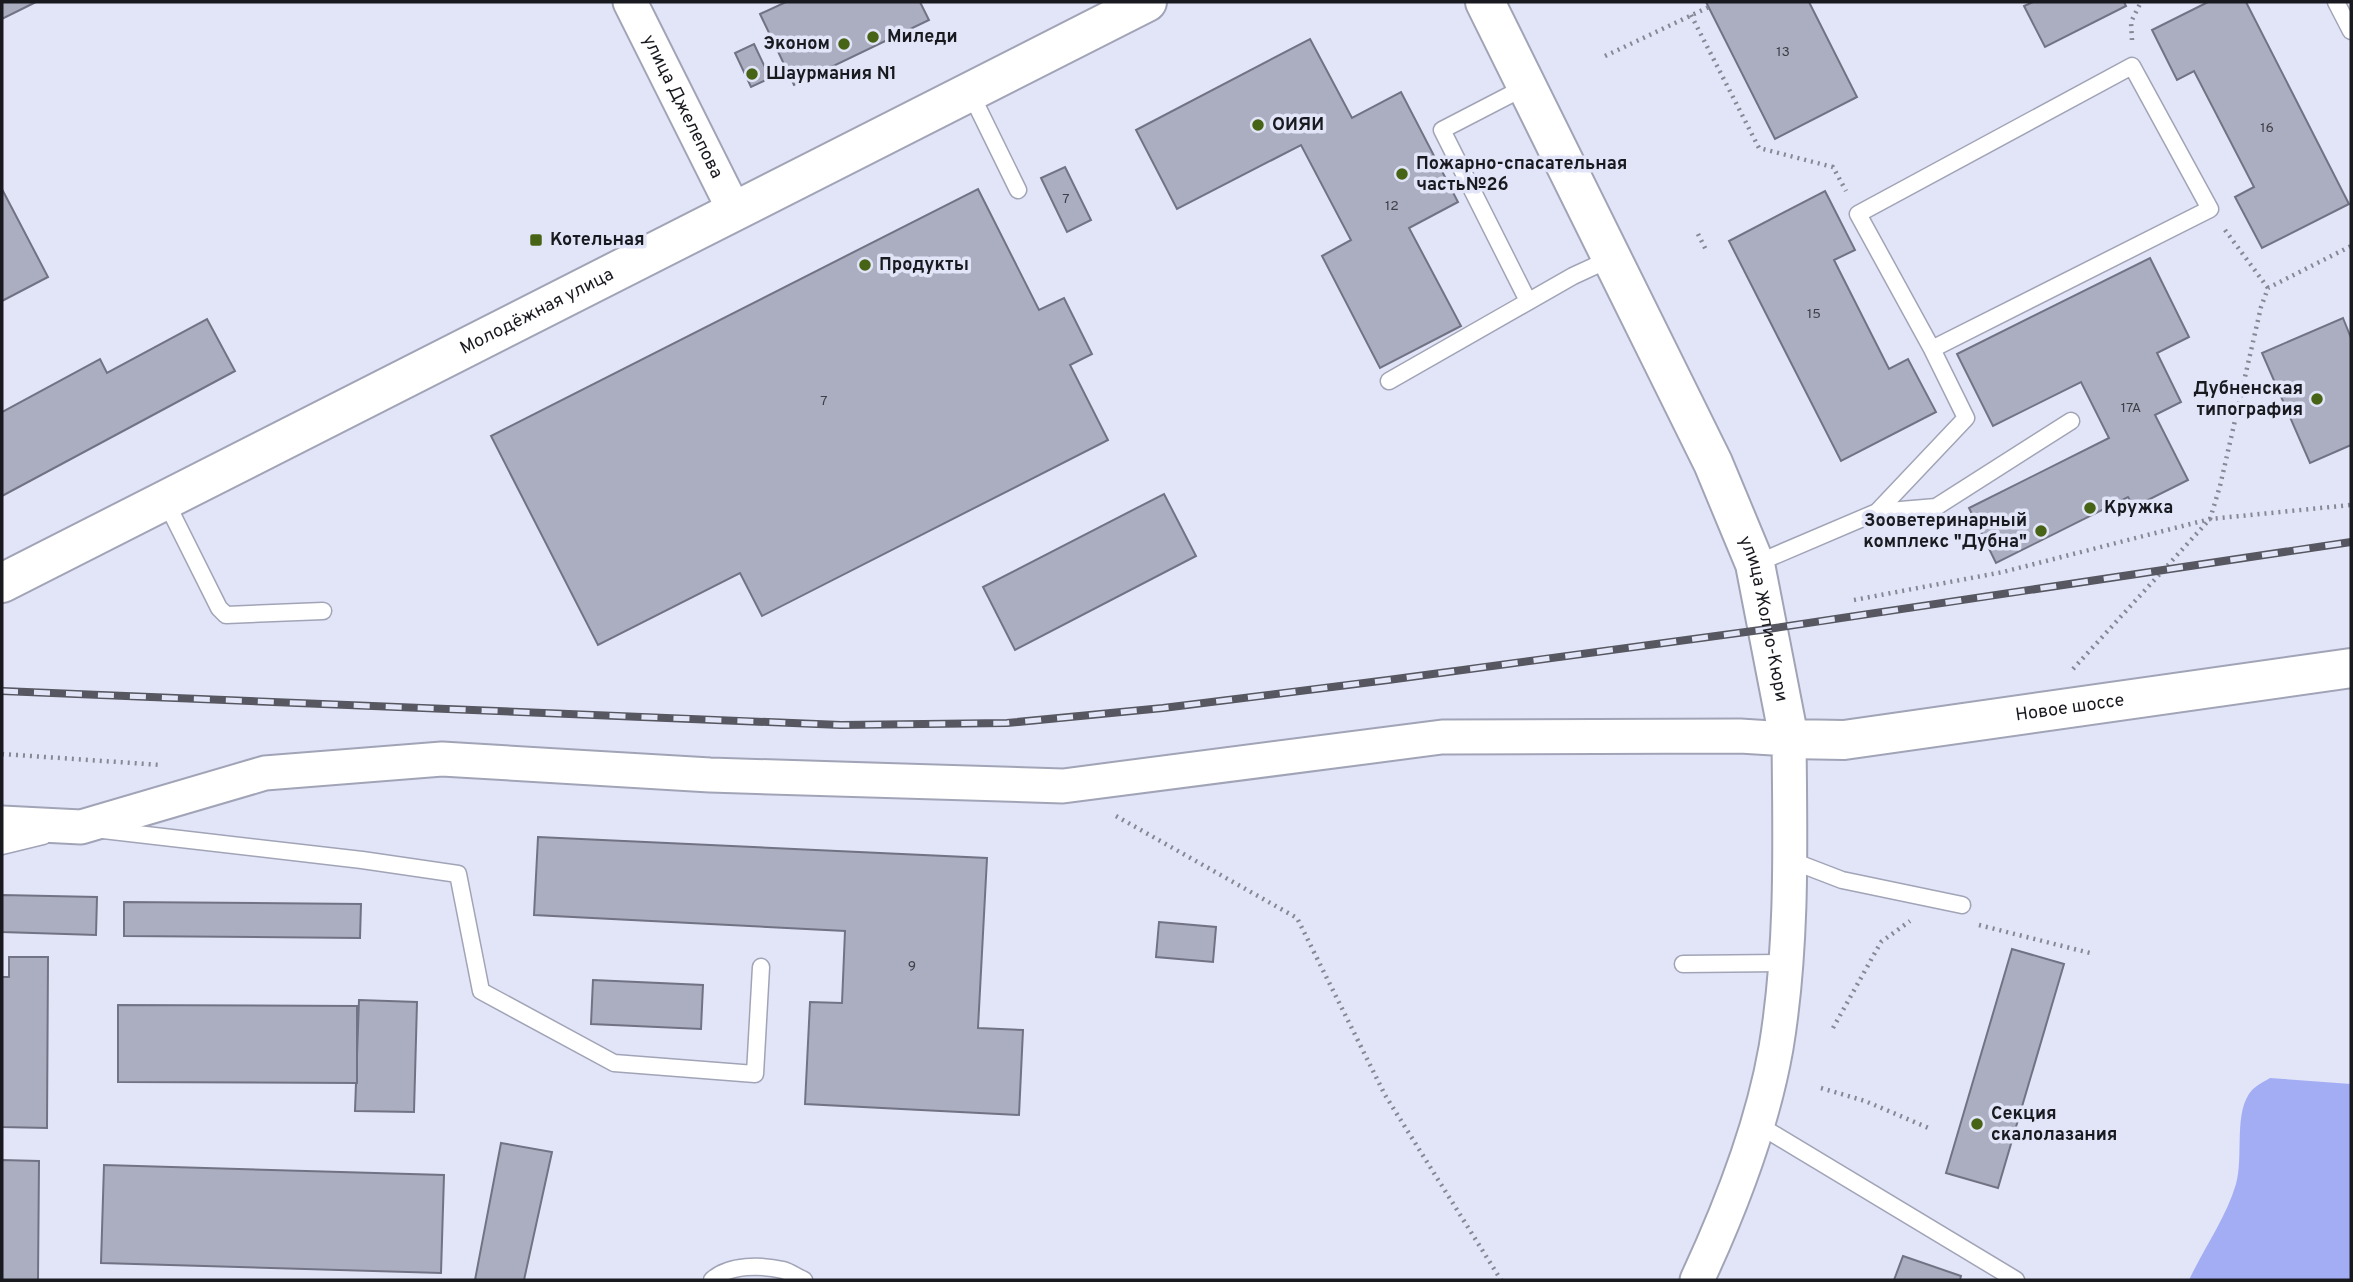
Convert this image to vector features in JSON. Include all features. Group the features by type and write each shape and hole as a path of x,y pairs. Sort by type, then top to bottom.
{"main road":[{"name":"Молодёжная улица","path":"2,583 1147,2"},
{"name":"улица Жолио-Кюри","path":"1485,2 1713,463 1755,564 1789,738"},
{"name":"Новое шоссе","path":"1789,738 1844,740 2351,668"}],"street":[{"name":"улица Джелепова","path":"630,2 735,212"},
{"path":"2,823 81,827 265,773 442,759 710,775 1063,786 1442,737 1789,738"},
{"name":"улица Жолио-Кюри","path":"1698,1280 1720,1231 1757,1124 1775,1049 1786,963 1790,860 1789,738"}],"lane":[{"path":"2336,2 2351,31"},
{"path":"1878,512 1966,418 1932,349 1858,214 2132,66 2210,209 1932,349"},
{"path":"1527,86 1442,130 1528,301"},
{"path":"970,92 1018,190"},
{"path":"1389,381 1528,301 1612,258"},
{"path":"1755,564 1878,512 1936,507 2071,421"},
{"path":"165,500 219,608 226,615 323,611"},
{"path":"2,846 81,827 458,874 481,991 614,1063 755,1074 761,967"},
{"path":"1790,860 1842,880 1962,905"},
{"path":"1683,964 1786,963"},
{"path":"1757,1124 2016,1280"},
{"path":"712,1280 716,1276 747,1266 785,1270 804,1280"}],"path":[{"path":"2132,66 2132,22 2141,2"},
{"path":"1605,56 1709,7"},
{"path":"1691,15 1759,148 1833,167 1858,214"},
{"path":"2210,209 2268,288"},
{"path":"1698,234 1706,250"},
{"path":"2070,672 2210,519 2261,307 2268,288 2351,246"},
{"path":"1854,600 2003,572 2210,519 2351,505"},
{"path":"2,754 168,766"},
{"path":"1063,786 1297,918 1385,1095 1502,1280"},
{"path":"1833,1028 1881,942 1919,915"},
{"path":"1821,1088 1866,1101 1931,1129"}],"shaded area":[{"path":"2270,1078 2351,1084 2351,1280 2189,1280 2232,1197 2238,1173 2241,1122 2246,1099 2254,1088"}],"building":[{"path":"2,2 36,2 2,19"},
{"path":"786,2 920,2 929,20 794,85 760,14"},
{"path":"1706,2 1809,2 1857,97 1775,139"},
{"path":"2033,2 2124,2 2126,6 2045,47 2024,6"},
{"path":"2208,2 2246,2 2349,204 2262,248 2235,197 2254,187 2194,71 2177,80 2152,30"},
{"path":"1310,39 1352,118 1401,92 1458,202 1409,228 1461,326 1380,368 1322,256 1351,240 1301,145 1177,209 1136,130"},
{"path":"754,44 770,78 751,87 735,53"},
{"path":"1065,167 1091,220 1067,232 1041,178"},
{"path":"978,189 1039,310 1064,298 1092,354 1070,365 1108,440 762,616 740,573 598,645 491,436"},
{"path":"1825,191 1855,250 1834,260 1839,270 1889,369 1908,359 1936,412 1841,461 1729,241"},
{"path":"2,192 48,277 2,301"},
{"path":"2150,258 2189,337 2157,353 2181,402 2155,415 2188,480 2134,507 2128,497 1996,563 1969,508 2109,438 2081,382 1993,426 1957,354"},
{"name":"Дубненская типография","path":"2343,318 2351,338 2351,445 2310,463 2262,353"},
{"path":"207,319 235,371 2,496 2,412 100,359 107,373"},
{"path":"1164,494 1196,556 1015,650 983,587"},
{"path":"538,837 987,858 978,1028 1023,1030 1019,1115 805,1104 810,1002 842,1003 845,931 534,915"},
{"path":"2,895 97,897 96,935 2,932"},
{"path":"124,902 361,904 360,938 124,936"},
{"path":"1159,922 1216,927 1213,962 1156,957"},
{"path":"2012,949 2064,964 1998,1188 1946,1173"},
{"path":"9,957 48,957 47,1128 2,1127 2,977 9,977"},
{"path":"593,980 703,985 701,1029 591,1024"},
{"path":"359,1000 417,1002 414,1112 355,1111"},
{"path":"118,1005 357,1006 357,1083 118,1082"},
{"path":"501,1143 552,1152 524,1280 475,1280"},
{"path":"2,1160 39,1161 38,1280 2,1280"},
{"path":"104,1165 444,1175 441,1273 101,1263"},
{"path":"1903,1256 1961,1276 1960,1280 1894,1280"}],"railway":[{"path":"2,691 841,725 1007,723 1163,708 1768,629 2351,542"}],"place":[{"name":"Миледи","path":"873,37"},
{"name":"Эконом","path":"844,44"},
{"name":"Шаурмания N1","path":"752,74"},
{"name":"ОИЯИ","path":"1258,125"},
{"name":"Пожарно-спасательная часть№26","path":"1402,174"},
{"name":"Котельная","path":"536,240"},
{"name":"Продукты","path":"865,265"},
{"name":"Дубненская типография","path":"2317,399"},
{"name":"Кружка","path":"2090,508"},
{"name":"Зооветеринарный комплекс \"Дубна\"","path":"2041,531"},
{"name":"Секция скалолазания","path":"1977,1124"}]}
